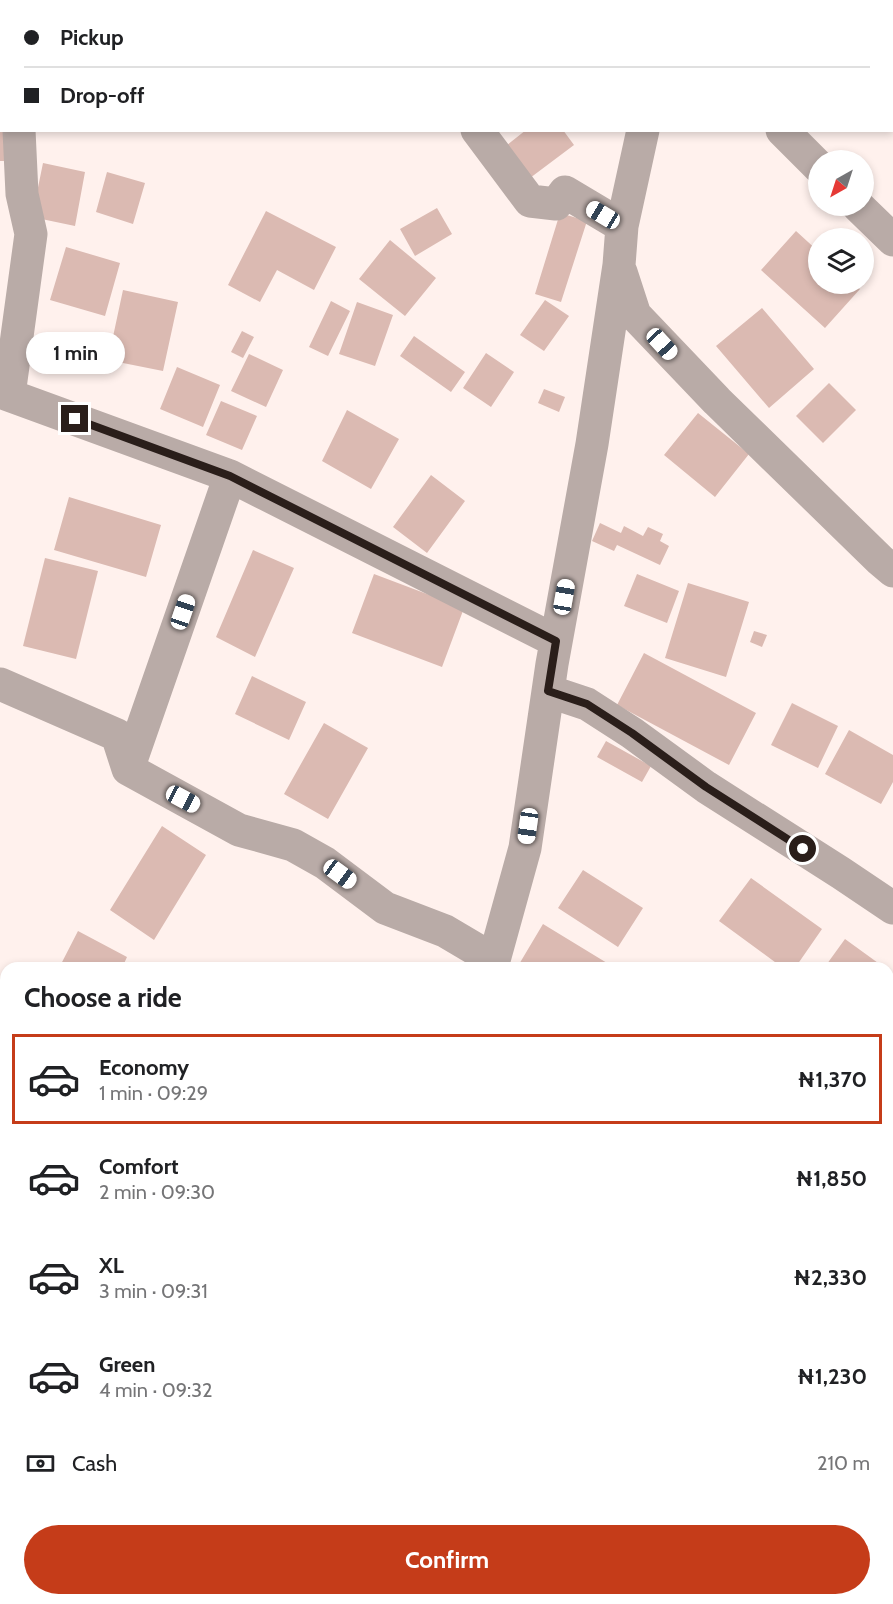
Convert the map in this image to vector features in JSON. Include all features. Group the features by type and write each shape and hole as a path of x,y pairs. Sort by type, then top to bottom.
{"street":[{"path":"19,132 22,194 31,234 5,393 230,476 556,641"},
{"path":"478,132 530,201 556,204 565,192 622,226"},
{"path":"495,962 525,849 556,641 592,444 620,265 622,226 643,132"},
{"path":"784,132 808,156"},
{"path":"868,216 893,240"},
{"path":"620,265 635,315 717,401 893,571"},
{"path":"128,770 230,476"},
{"path":"0,684 117,735 128,770 239,830 293,845 325,863 385,908 445,931 491,962"},
{"path":"548,691 587,704 632,733 706,787 893,908"}],"building":[{"path":"0,132 13,132 13,161 0,161"},
{"path":"523,132 564,132 574,145 526,181 502,149"},
{"path":"43,163 85,172 75,226 32,217"},
{"path":"107,172 145,183 133,224 96,212"},
{"path":"437,208 452,234 415,256 400,229"},
{"path":"266,211 336,247 314,290 277,270 260,302 228,285"},
{"path":"560,213 587,221 561,302 535,294"},
{"path":"796,231 808,242 808,294 856,294 825,328 761,270"},
{"path":"390,240 436,278 405,316 359,279"},
{"path":"66,247 120,263 105,316 50,300"},
{"path":"123,290 178,302 163,371 108,360"},
{"path":"545,300 569,316 544,351 520,335"},
{"path":"331,301 350,311 328,356 309,347"},
{"path":"357,302 393,315 375,366 339,354"},
{"path":"762,308 814,369 769,408 716,346"},
{"path":"242,331 254,337 243,358 231,352"},
{"path":"414,336 465,372 451,392 400,356"},
{"path":"486,353 514,372 491,407 463,388"},
{"path":"249,354 283,370 266,407 231,391"},
{"path":"177,367 220,385 203,427 160,409"},
{"path":"829,383 856,410 823,443 796,416"},
{"path":"544,389 565,397 559,412 538,403"},
{"path":"221,401 257,416 242,450 206,435"},
{"path":"347,410 399,439 371,489 322,461"},
{"path":"698,413 749,454 715,497 664,455"},
{"path":"431,475 465,501 427,553 393,527"},
{"path":"69,497 161,525 146,577 54,550"},
{"path":"600,523 621,533 624,526 643,536 648,527 663,534 660,541 669,546 660,565 617,545 614,551 592,541"},
{"path":"253,550 294,568 255,657 216,637"},
{"path":"45,558 98,571 76,659 23,646"},
{"path":"374,574 464,608 442,667 352,633"},
{"path":"637,574 679,591 667,623 624,606"},
{"path":"688,583 749,602 726,677 665,658"},
{"path":"754,631 767,635 762,647 750,642"},
{"path":"644,653 756,713 729,765 617,705"},
{"path":"252,676 306,702 289,740 235,714"},
{"path":"792,703 838,726 818,768 771,745"},
{"path":"324,723 368,748 328,819 284,794"},
{"path":"849,730 893,755 893,782 881,804 825,774"},
{"path":"606,741 651,766 642,782 597,757"},
{"path":"162,826 206,855 154,940 110,910"},
{"path":"583,870 643,908 618,947 558,908"},
{"path":"751,878 822,929 799,962 775,962 719,921"},
{"path":"543,924 605,962 520,962"},
{"path":"78,931 127,957 125,962 62,962"},
{"path":"845,939 877,962 828,962"}],"route":[{"path":"75,419 230,476 556,641 548,691 587,704 632,733 706,787 803,849"}]}
